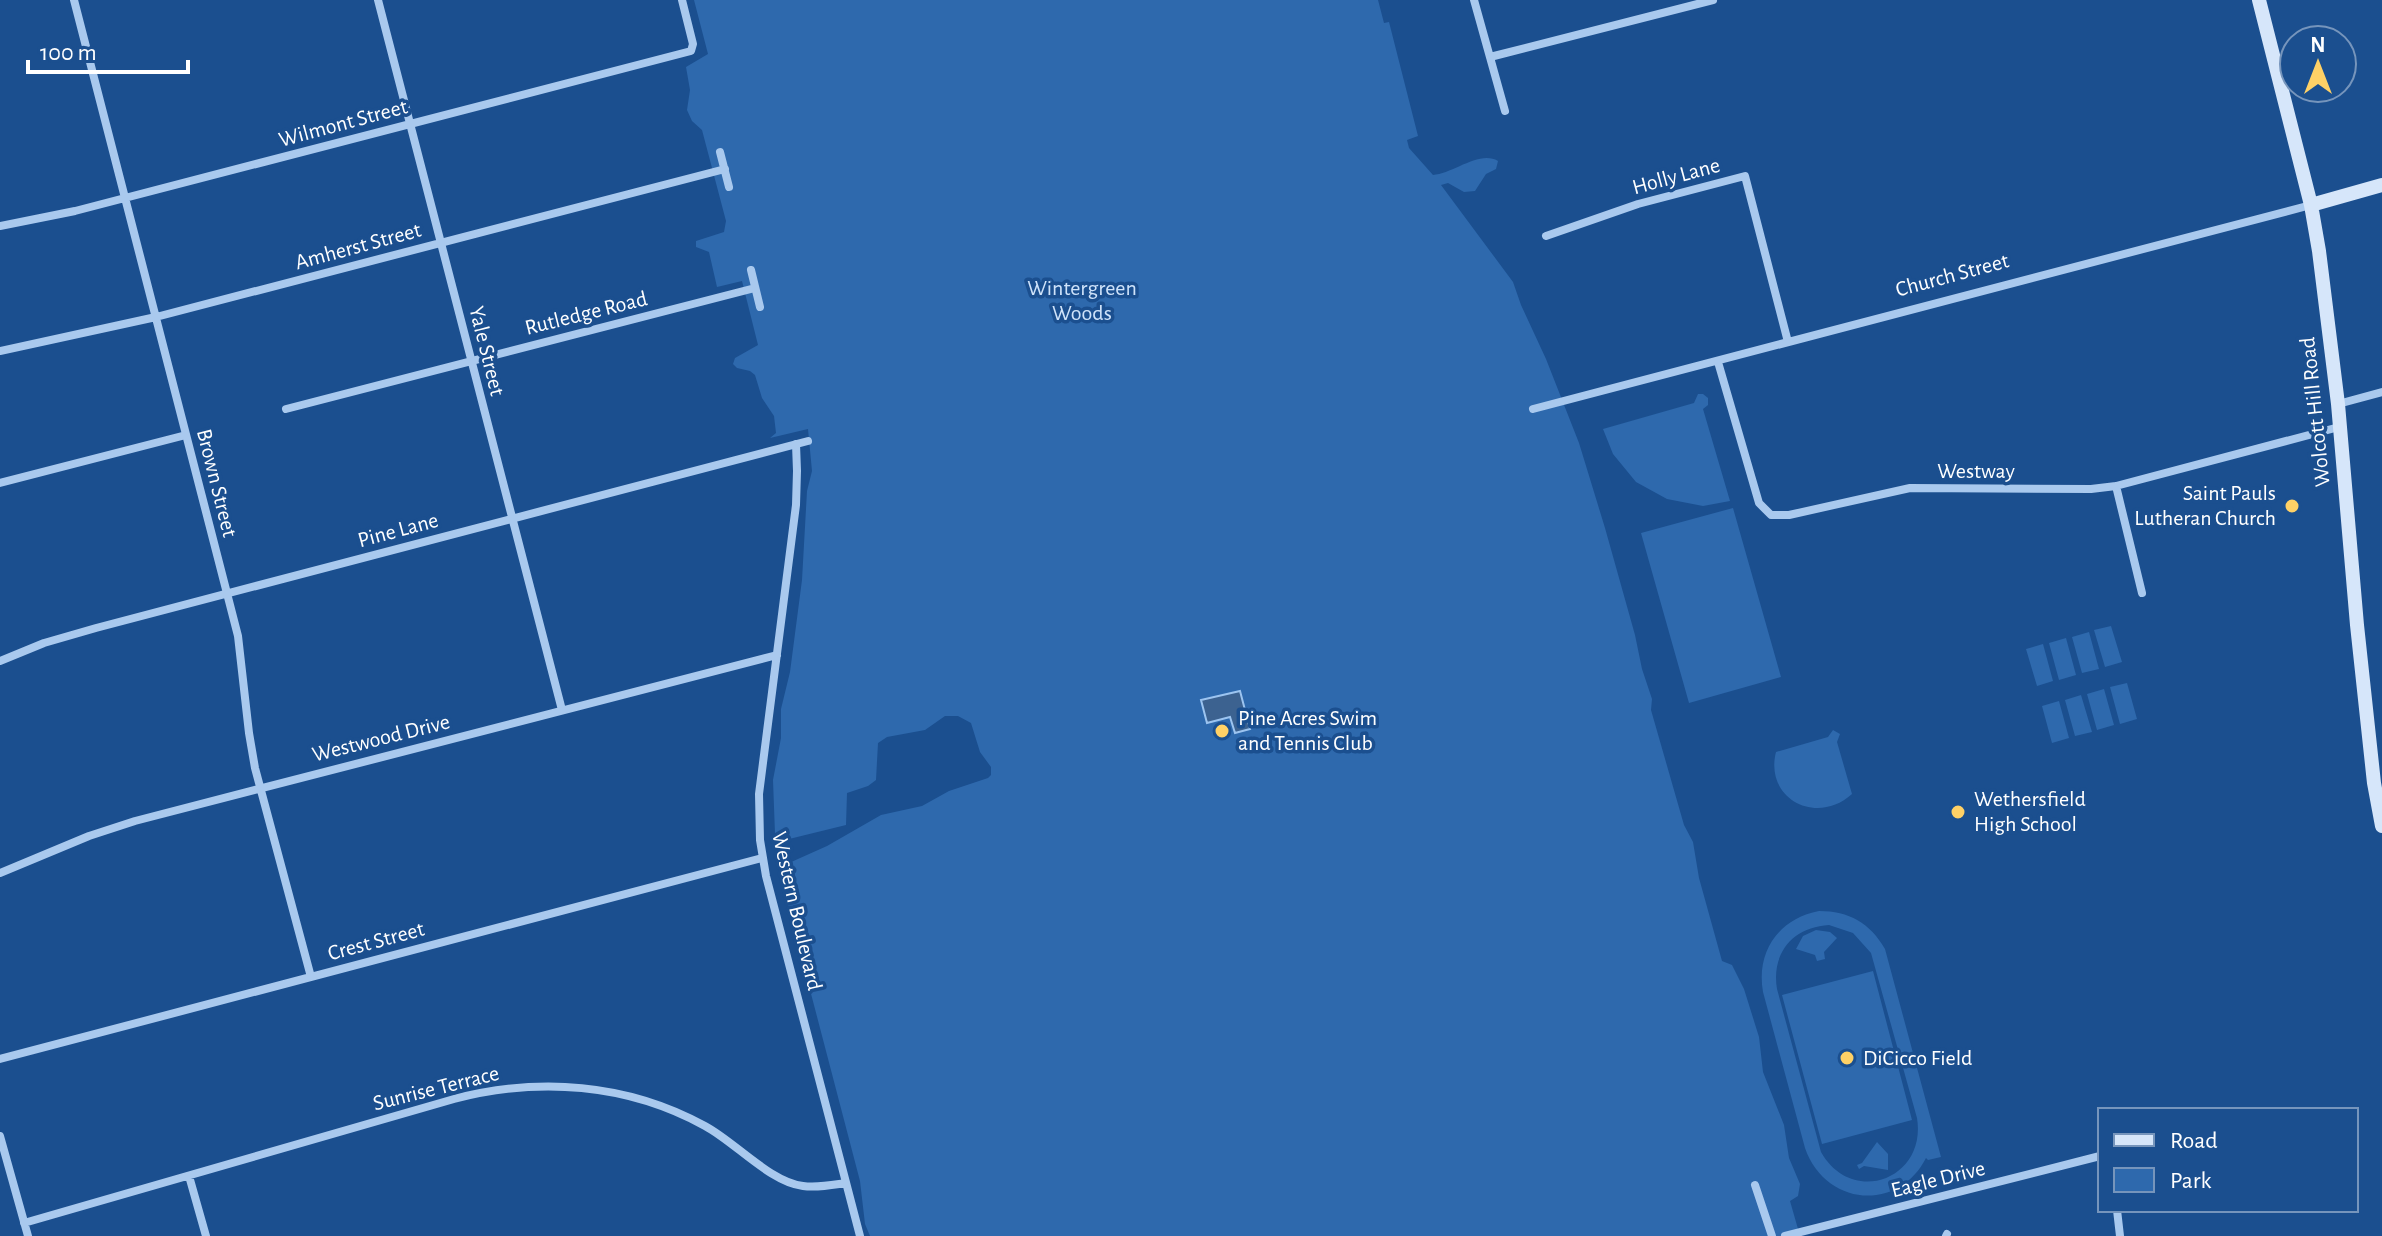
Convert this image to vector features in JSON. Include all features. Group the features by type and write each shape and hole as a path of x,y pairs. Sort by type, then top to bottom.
{"street":[{"name":"Brown Street","path":"74,0 240,644 249,733 260,788 311,977"},
{"name":"Yale Street","path":"378,0 562,710"},
{"name":"Wilmont Street","path":"0,226 125,198 693,49 682,0"},
{"path":"1474,0 1505,111"},
{"path":"1490,57 1713,0"},
{"name":"Wolcott Hill Road","path":"2259,0 2311,205 2321,265 2382,826"},
{"path":"720,152 729,187"},
{"name":"Amherst Street","path":"0,351 156,317 725,169"},
{"name":"Holly Lane","path":"1546,236 1638,204 1745,176 1788,342"},
{"name":"Church Street","path":"1533,409 2382,185"},
{"path":"751,270 760,307"},
{"name":"Rutledge Road","path":"286,409 755,288"},
{"name":"Westway","path":"1718,362 1759,503 1771,515 1789,515 1910,488 2091,489 2116,486 2339,427"},
{"path":"2338,404 2382,392"},
{"path":"0,483 186,435"},
{"name":"Pine Lane","path":"0,661 62,638 808,441"},
{"name":"Western Boulevard","path":"796,444 796,501 759,802 762,858 860,1236"},
{"path":"2116,486 2142,593"},
{"name":"Westwood Drive","path":"0,873 114,827 777,655"},
{"name":"Crest Street","path":"0,1059 762,858"},
{"name":"Sunrise Terrace","path":"24,1223 465,1096 506,1088 547,1086 613,1092 679,1113 714,1131 772,1174 797,1185 818,1187 846,1183"},
{"path":"0,1136 28,1236"},
{"name":"Eagle Drive","path":"1785,1236 2098,1157"},
{"path":"189,1176 206,1236"},
{"path":"1755,1185 1772,1236"},
{"path":"2117,1212 2120,1236"}],"green space":[{"name":"Wintergreen Woods","path":"694,0 1378,0 1384,23 1389,22 1418,136 1407,140 1409,148 1433,175 1483,158 1498,161 1496,169 1486,174 1475,191 1464,192 1448,183 1441,185 1513,282 1579,443 1635,635 1652,699 1651,710 1684,825 1693,842 1699,878 1722,961 1732,965 1744,989 1759,1037 1763,1072 1784,1125 1789,1158 1800,1184 1798,1196 1790,1201 1800,1236 870,1236 865,1224 860,1181 781,873 789,863 827,846 881,815 922,806 949,791 988,778 991,767 980,752 971,723 958,716 945,716 925,730 887,737 878,743 876,780 847,793 846,825 785,840 775,834 773,780 802,580 807,491 812,471 808,429 770,438 776,433 774,416 762,398 755,375 733,364 735,358 758,345 742,281 717,287 709,252 696,247 696,241 724,232 726,221 702,130 692,121 687,110 690,90 686,67 708,54"},
{"path":"1698,394 1708,398 1708,405 1703,409 1730,501 1703,506 1667,499 1636,482 1613,454 1603,429 1694,403"},
{"path":"1733,508 1781,677 1689,703 1641,533"},
{"path":"2111,626 2122,662 2105,667 2094,630"},
{"path":"2089,632 2099,669 2082,673 2072,637"},
{"path":"2066,638 2076,675 2059,680 2049,643"},
{"path":"2043,644 2053,681 2037,686 2026,649"},
{"path":"2127,683 2137,719 2120,724 2110,687"},
{"path":"2104,689 2114,725 2097,730 2087,694"},
{"path":"2081,695 2092,732 2075,736 2065,700"},
{"path":"2059,701 2069,738 2052,743 2042,706"},
{"path":"1833,730 1840,734 1837,742 1852,794 1824,808 1796,803 1778,783 1774,769 1776,752 1828,737"},
{"path":"1819,911 1849,916 1873,932 1885,949 1941,1157 1926,1158 1914,1176 1898,1188 1881,1194 1862,1195 1828,1182 1805,1148 1763,992 1762,977 1763,964 1773,940 1792,921","holes":["1829,925 1853,933 1871,953 1917,1118 1917,1139 1911,1157 1899,1170 1884,1178 1868,1181 1850,1178 1834,1169 1821,1152 1776,976 1781,953 1787,944 1805,931"]},
{"path":"1816,930 1830,932 1837,938 1824,952 1825,959 1817,961 1815,955 1796,949 1803,936"},
{"name":"DiCicco Field","path":"1873,971 1912,1120 1822,1144 1782,995"},
{"path":"1877,1142 1888,1154 1888,1170 1864,1166 1859,1169 1857,1165 1862,1163"}],"shaded area":[{"path":"1240,691 1250,729 1235,733 1230,717 1207,723 1201,700"}],"place":[{"name":"Saint Pauls Lutheran Church","path":"2292,506"},
{"name":"Pine Acres Swim and Tennis Club","path":"1222,731"},
{"name":"Wethersfield High School","path":"1958,812"},
{"name":"DiCicco Field","path":"1847,1058"}]}
